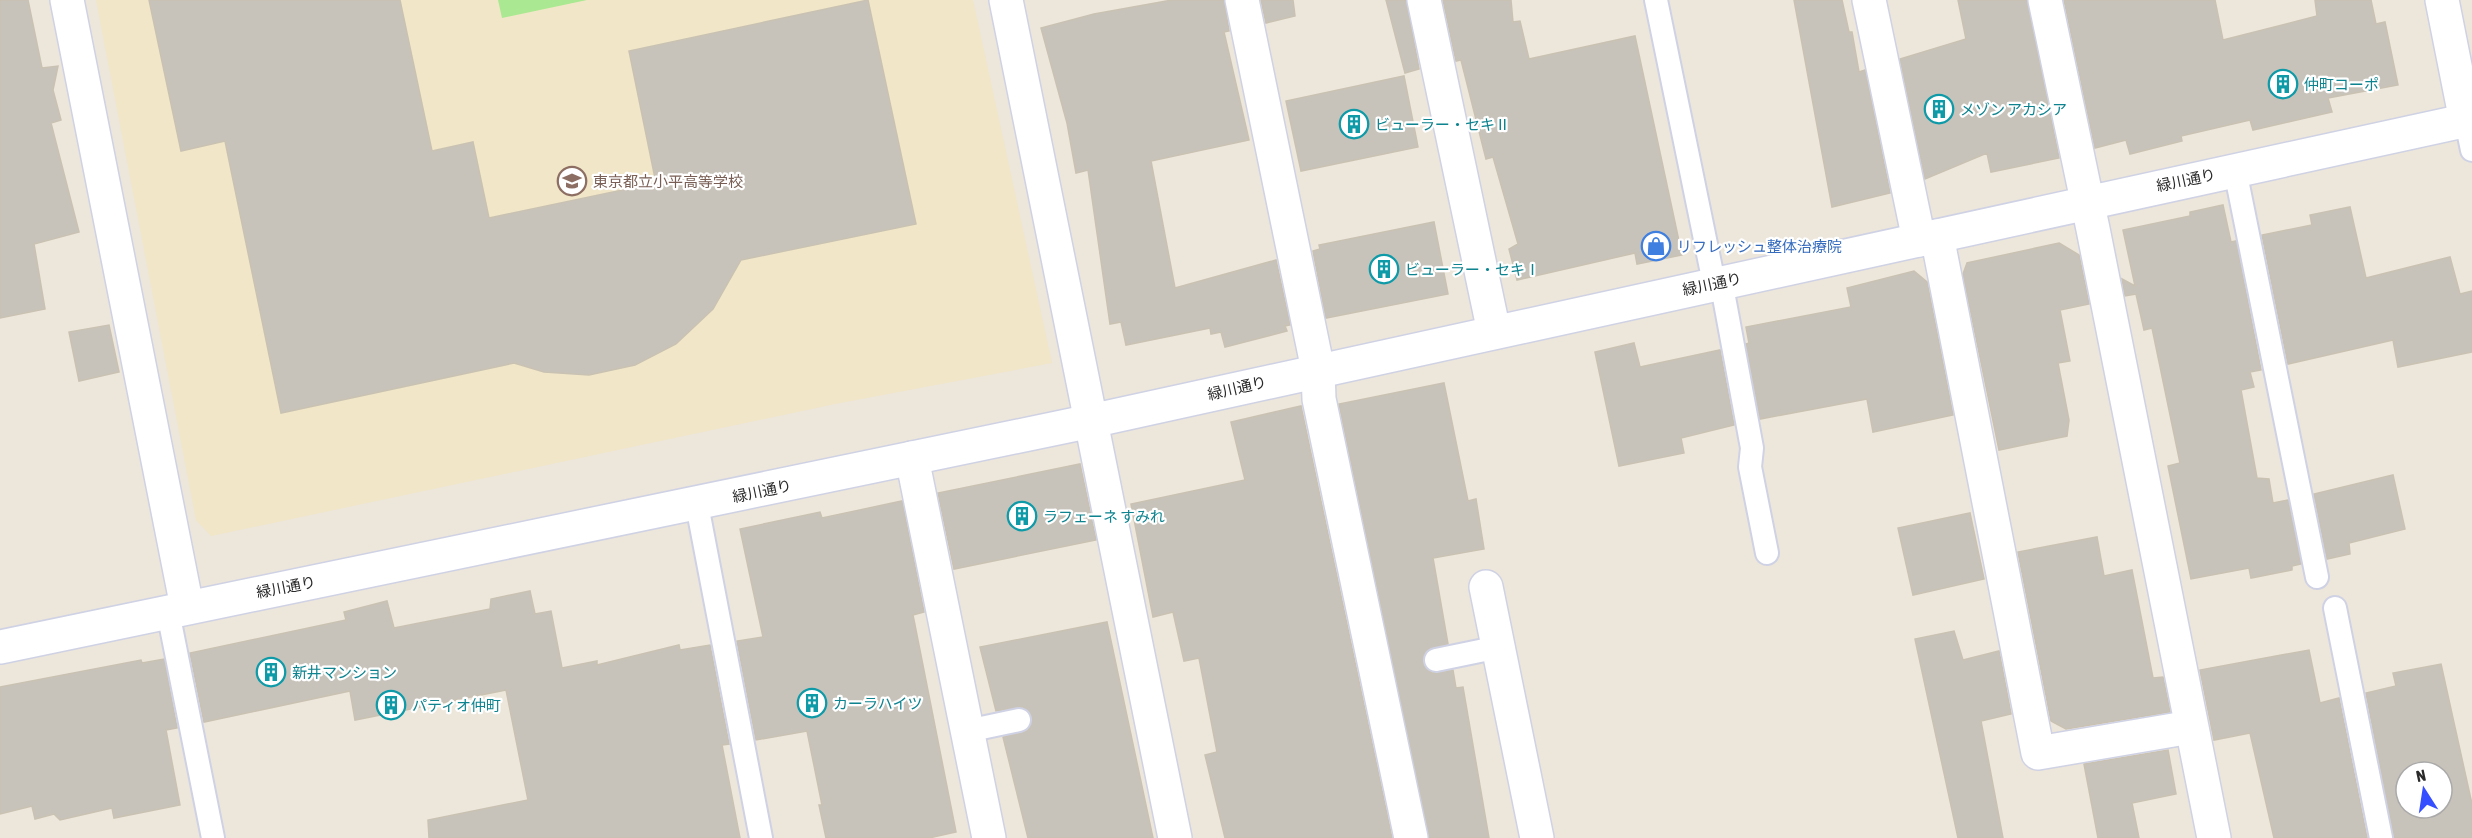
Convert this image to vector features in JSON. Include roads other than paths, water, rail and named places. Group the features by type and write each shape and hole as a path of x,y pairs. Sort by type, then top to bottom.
{"street":[{"path":"67,0 178,609"},
{"path":"1006,0 1175,838"},
{"path":"1242,0 1318,370 1319,399 1411,838"},
{"path":"1424,0 1494,332"},
{"path":"1869,0 1928,238 2038,753 2191,727"},
{"path":"2045,0 2088,202 2214,838"},
{"path":"2442,0 2470,130"},
{"name":"緑川通り","path":"0,647 697,505 1091,421 2235,170 2470,130"},
{"path":"912,458 989,838"},
{"path":"1486,587 1537,838"}],"lane":[{"path":"1656,0 1752,448 1750,467 1767,553"},
{"path":"2235,170 2317,577"},
{"path":"697,505 761,838"},
{"path":"2335,608 2381,838"},
{"path":"178,609 213,838"},
{"path":"1436,660 1498,646"},
{"path":"967,731 1019,720"}],"place":[{"name":"仲町コーポ","path":"2283,84"},
{"name":"メゾン アカシア","path":"1939,109"},
{"name":"ビューラー・セキⅡ","path":"1354,124"},
{"name":"東京都立小平高等学校","path":"572,181"},
{"name":"リフレッシュ整体治療院","path":"1656,246"},
{"name":"ビューラー・セキⅠ","path":"1384,269"},
{"name":"ラフェーネ すみれ","path":"1022,516"},
{"name":"新井マンション","path":"271,672"},
{"name":"カーラハイツ","path":"812,703"},
{"name":"パティオ仲町","path":"391,705"}]}
